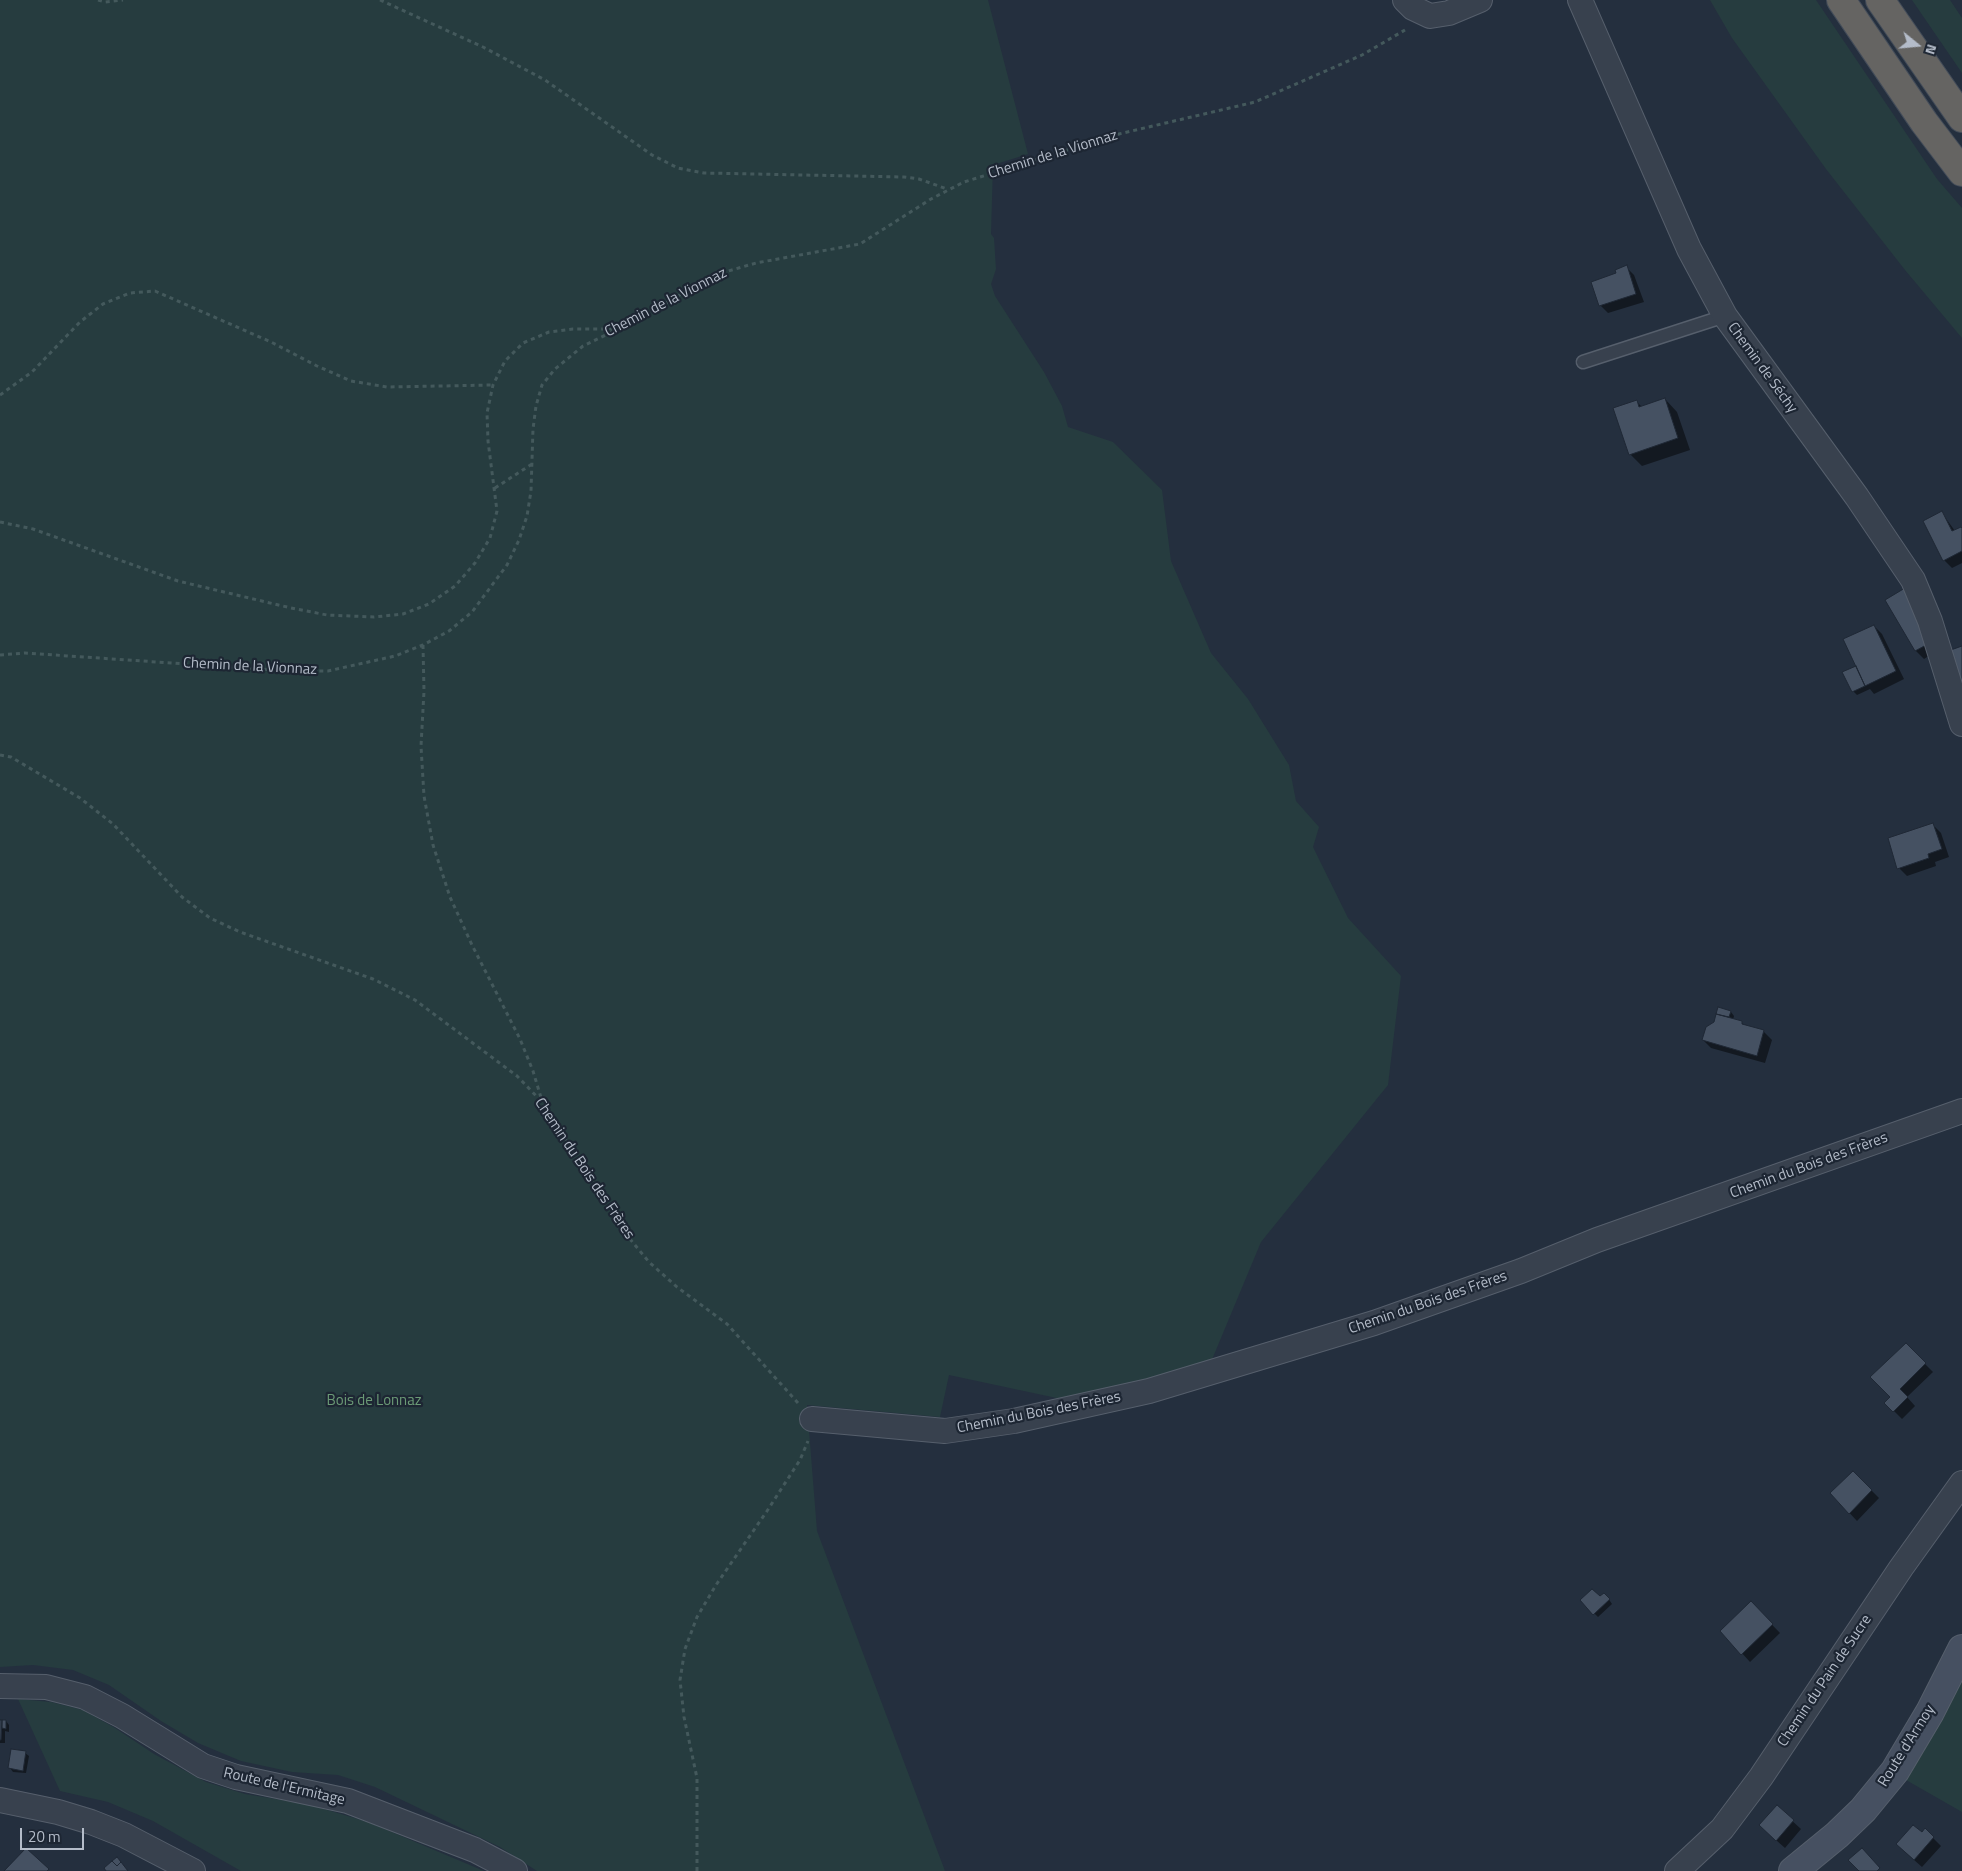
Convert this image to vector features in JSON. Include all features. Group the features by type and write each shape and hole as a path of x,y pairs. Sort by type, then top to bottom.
{"highway":[{"path":"1841,0 1924,122 1962,172"},
{"path":"1880,0 1962,118"}],"main road":[{"name":"Route d'Armoy","path":"1793,1871 1838,1835 1895,1771 1930,1712 1962,1649"}],"street":[{"path":"1413,7 1440,15 1480,0"},
{"name":"Chemin de Séchy","path":"1580,0 1689,249 1725,316 1857,497 1913,580 1930,621 1962,724"},
{"name":"Chemin du Bois des Frères","path":"812,1419 945,1431 1014,1421 1149,1391 1374,1323 1521,1271 1597,1240 1962,1111"},
{"name":"Chemin du Pain de Sucre","path":"1677,1871 1722,1829 1745,1799 1910,1554 1962,1483"},
{"name":"Route de l'Ermitage","path":"0,1686 46,1687 85,1697 116,1712 203,1766 236,1778 348,1800 475,1850 515,1871"},
{"path":"0,1800 58,1812 91,1822 124,1835 193,1871"}],"lane":[{"path":"1583,362 1725,316"}],"path":[{"path":"98,0 105,2 123,0"},
{"path":"380,0 483,47 545,80 652,155 678,168 704,173 919,178 947,189"},
{"name":"Chemin de la Vionnaz","path":"0,655 25,653 289,671 328,671 395,656 423,646 449,631 472,612 507,565 519,540 527,516 536,406 542,386 555,369 582,346 725,272 756,262 860,244 947,189 982,176 1119,134 1254,102 1382,45 1407,28 1413,7"},
{"path":"0,395 32,372 80,322 103,304 130,293 155,291 272,342 316,366 351,380 387,387 493,384"},
{"path":"0,522 42,532 178,581 291,608 327,615 374,617 403,614 429,604 455,586 475,563 490,538 497,511 488,441 487,413 493,384 505,361 524,343 549,332 573,329 614,329"},
{"path":"495,488 532,464"},
{"path":"423,646 424,691 421,746 424,796 433,845 450,896 472,945 520,1039 533,1071 542,1102"},
{"name":"Chemin du Bois des Frères","path":"0,755 11,758 80,798 113,824 182,897 210,918 240,932 373,979 415,1000 517,1076 542,1102 615,1220 649,1262 677,1287 728,1324 812,1419"},
{"path":"697,1871 697,1778 684,1717 680,1680 685,1650 697,1617 716,1585 800,1460 809,1440 812,1419"}],"green space":[{"name":"Bois de Lonnaz","path":"0,0 988,0 1028,154 993,165 991,234 994,238 996,269 991,284 995,296 1044,372 1062,406 1068,427 1113,442 1162,490 1171,561 1211,653 1248,699 1289,765 1296,801 1319,827 1313,847 1348,918 1401,976 1388,1085 1261,1242 1211,1362 1066,1400 949,1375 940,1417 807,1405 817,1531 945,1871 537,1871 500,1847 375,1787 338,1775 292,1772 241,1761 198,1743 161,1721 109,1685 73,1670 33,1665 0,1667"},
{"path":"1710,0 1816,0 1937,179 1962,208 1962,338 1905,270 1826,169 1732,38"},
{"path":"1912,0 1950,0 1962,18 1962,73"},
{"path":"1962,1675 1962,1812 1906,1780 1925,1749"},
{"path":"18,1699 51,1702 83,1710 115,1728 154,1754 206,1782 245,1794 307,1804 368,1822 484,1871 241,1871 153,1821 108,1802 60,1791"}],"building":[{"path":"1627,265 1636,294 1599,306 1591,282 1616,273 1615,270"},
{"path":"1665,398 1678,438 1629,455 1613,408 1637,400 1639,407"},
{"path":"1942,511 1952,531 1962,528 1962,551 1943,561 1923,521"},
{"path":"1905,588 1928,644 1915,651 1885,600"},
{"path":"1874,625 1896,671 1865,686 1843,639"},
{"path":"1962,646 1962,701 1948,651"},
{"path":"1856,666 1865,686 1852,692 1842,672"},
{"path":"1933,823 1942,849 1928,854 1929,858 1897,869 1888,838"},
{"path":"1718,1007 1731,1011 1729,1017 1716,1014"},
{"path":"1716,1014 1742,1021 1742,1024 1764,1030 1757,1056 1702,1040 1706,1027 1714,1022"},
{"path":"1906,1343 1926,1363 1900,1389 1908,1397 1893,1412 1884,1403 1890,1397 1870,1377"},
{"path":"1853,1471 1872,1490 1849,1514 1830,1493"},
{"path":"1592,1589 1600,1596 1604,1593 1610,1599 1593,1615 1580,1600"},
{"path":"1751,1601 1773,1624 1741,1655 1720,1631"},
{"path":"0,1720 2,1720 1,1740 0,1740"},
{"path":"2,1720 6,1720 6,1729 2,1728"},
{"path":"11,1749 26,1751 23,1771 8,1768"},
{"path":"1777,1805 1794,1820 1776,1841 1759,1825"},
{"path":"1913,1825 1922,1832 1925,1828 1934,1837 1914,1860 1896,1844"},
{"path":"26,1848 49,1869 47,1871 4,1871"},
{"path":"1862,1848 1880,1868 1877,1871 1859,1871 1848,1860"},
{"path":"117,1857 121,1862 117,1866 112,1861"},
{"path":"112,1861 117,1866 121,1862 128,1871 106,1871 104,1868"}]}
